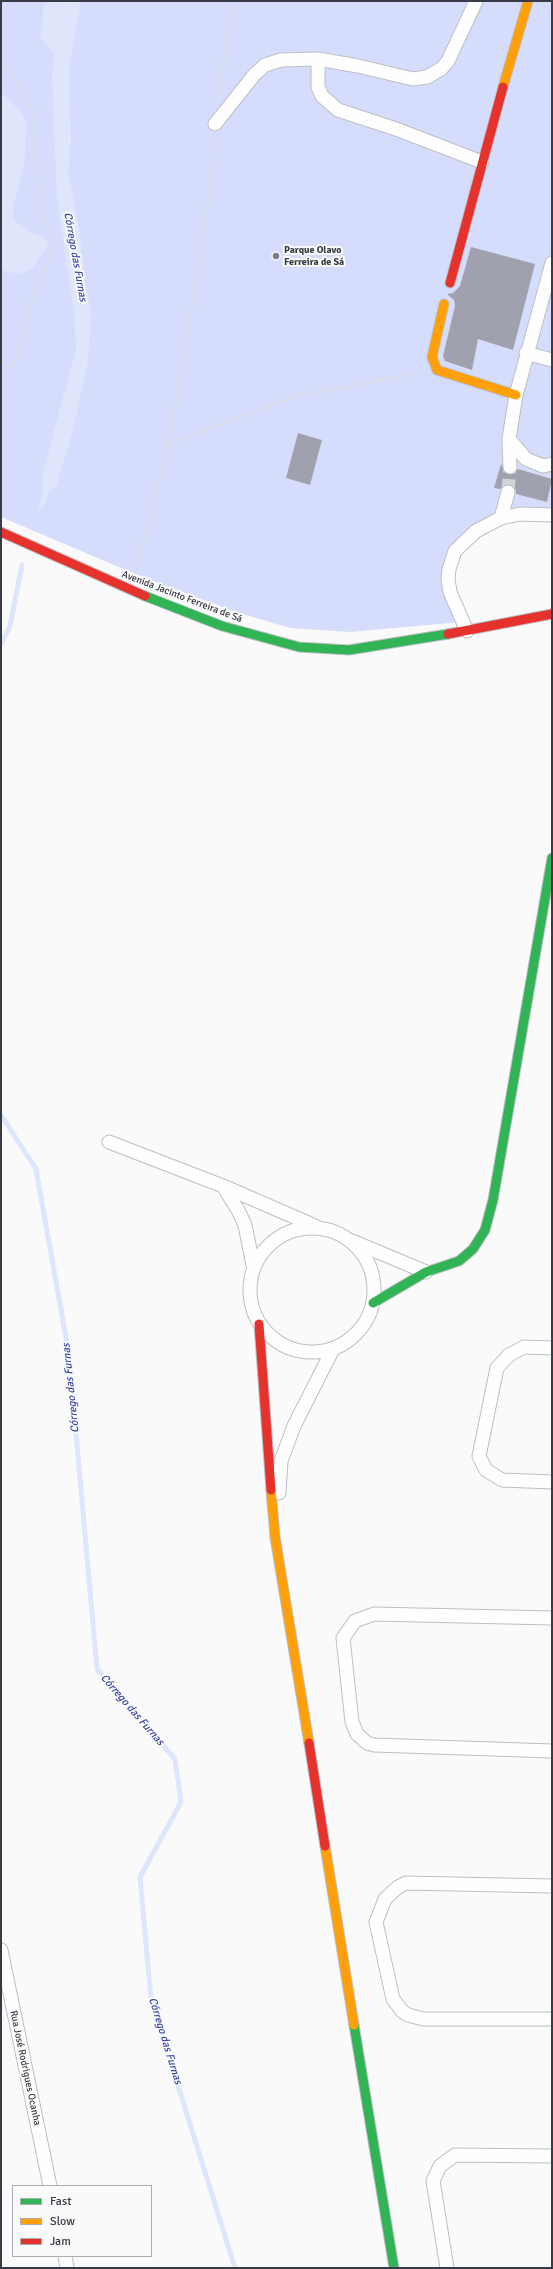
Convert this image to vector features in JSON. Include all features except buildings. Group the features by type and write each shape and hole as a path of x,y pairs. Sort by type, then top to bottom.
{"street":[{"path":"215,124 254,75 265,65 281,60 318,60 358,66 413,79 427,77 440,69 448,61 476,1"},
{"path":"450,282 482,162 528,1"},
{"path":"318,60 318,87 322,96 338,110 396,129 482,162"},
{"path":"510,467 509,439 516,395 526,353 552,263"},
{"path":"444,304 432,357 437,370 516,395"},
{"path":"526,353 552,360"},
{"path":"509,439 526,459 543,466 552,464"},
{"path":"501,518 508,492"},
{"path":"467,631 450,592 448,579 451,560 455,551 467,539 489,523 501,518 520,514 552,514"},
{"name":"Avenida Jacinto Ferreira de Sá","path":"1,532 131,591 222,626 299,647 349,650 467,631 552,614"},
{"path":"373,1303 426,1272 459,1261 473,1249 485,1230 493,1200 552,858"},
{"path":"109,1142 223,1186 426,1272"},
{"path":"223,1186 238,1210 244,1225 254,1265"},
{"path":"318,1227 298,1228 280,1236 264,1248 254,1265 249,1285 251,1305 259,1324 275,1537 394,2268"},
{"path":"259,1324 273,1339 292,1349 313,1353 334,1349 352,1338 366,1322 373,1303 374,1282 368,1262 348,1239"},
{"path":"552,1348 524,1347 510,1355 497,1368 479,1456 486,1470 502,1480 552,1482"},
{"path":"275,1537 281,1460 294,1426 334,1349"},
{"path":"552,1618 374,1614 355,1621 343,1638 352,1722 357,1734 367,1743 374,1745 552,1751"},
{"path":"552,1886 406,1883 398,1887 385,1899 380,1906 376,1922 393,1999 408,2015 423,2019 552,2020"},
{"name":"Rua José Rodrigues Ocanha","path":"1,1950 50,2185"},
{"path":"447,2268 433,2181 440,2166 455,2155 552,2156"},
{"path":"64,2257 67,2268"}],"path":[{"path":"218,101 233,1"},
{"path":"1,59 34,113 36,159 42,210 54,244 48,262 36,287 15,361 1,371"},
{"path":"131,591 168,444 190,322 210,191 215,124"},
{"path":"168,444 296,396 437,370"}],"shaded area":[{"name":"Parque Olavo Ferreira de Sá","path":"1,1 552,1 552,512 503,514 450,558 461,622 350,632 290,628 236,612 140,576 1,517"}],"water":[{"path":"45,1 81,1 69,68 71,141 68,171 78,222 85,282 91,313 88,362 71,437 56,486 44,498 42,482 44,470 76,349 75,319 57,199 52,74 54,60 53,53 40,37"},
{"path":"1,92 22,113 26,123 24,166 12,211 15,221 30,232 45,238 48,246 32,268 20,274 3,271 1,259"}],"waterway":[{"name":"Córrego das Furnas","path":"41,507 46,491"},
{"name":"Córrego das Furnas","path":"1,644 10,626 22,565"},
{"name":"Córrego das Furnas","path":"1,1115 36,1169 69,1355 97,1669 175,1759 181,1802 140,1877 151,1999 235,2268"}],"tunnel":[{"path":"508,492 510,467"}],"traffic: fast":[{"path":"145,596 222,626 299,647 349,650 448,634"},
{"path":"373,1303 426,1272 459,1261 473,1249 485,1230 493,1200 552,858"},
{"path":"354,2025 394,2268"}],"traffic: slow":[{"path":"503,87 528,1"},
{"path":"444,304 432,357 437,370 516,395"},
{"path":"271,1490 275,1537 309,1743"},
{"path":"325,1846 354,2025"}],"traffic: jam":[{"path":"450,283 503,87"},
{"path":"1,532 145,596"},
{"path":"448,634 552,614"},
{"path":"259,1324 271,1490"},
{"path":"309,1743 325,1846"}],"place":[{"name":"Parque Olavo Ferreira de Sá","path":"276,256"}]}
